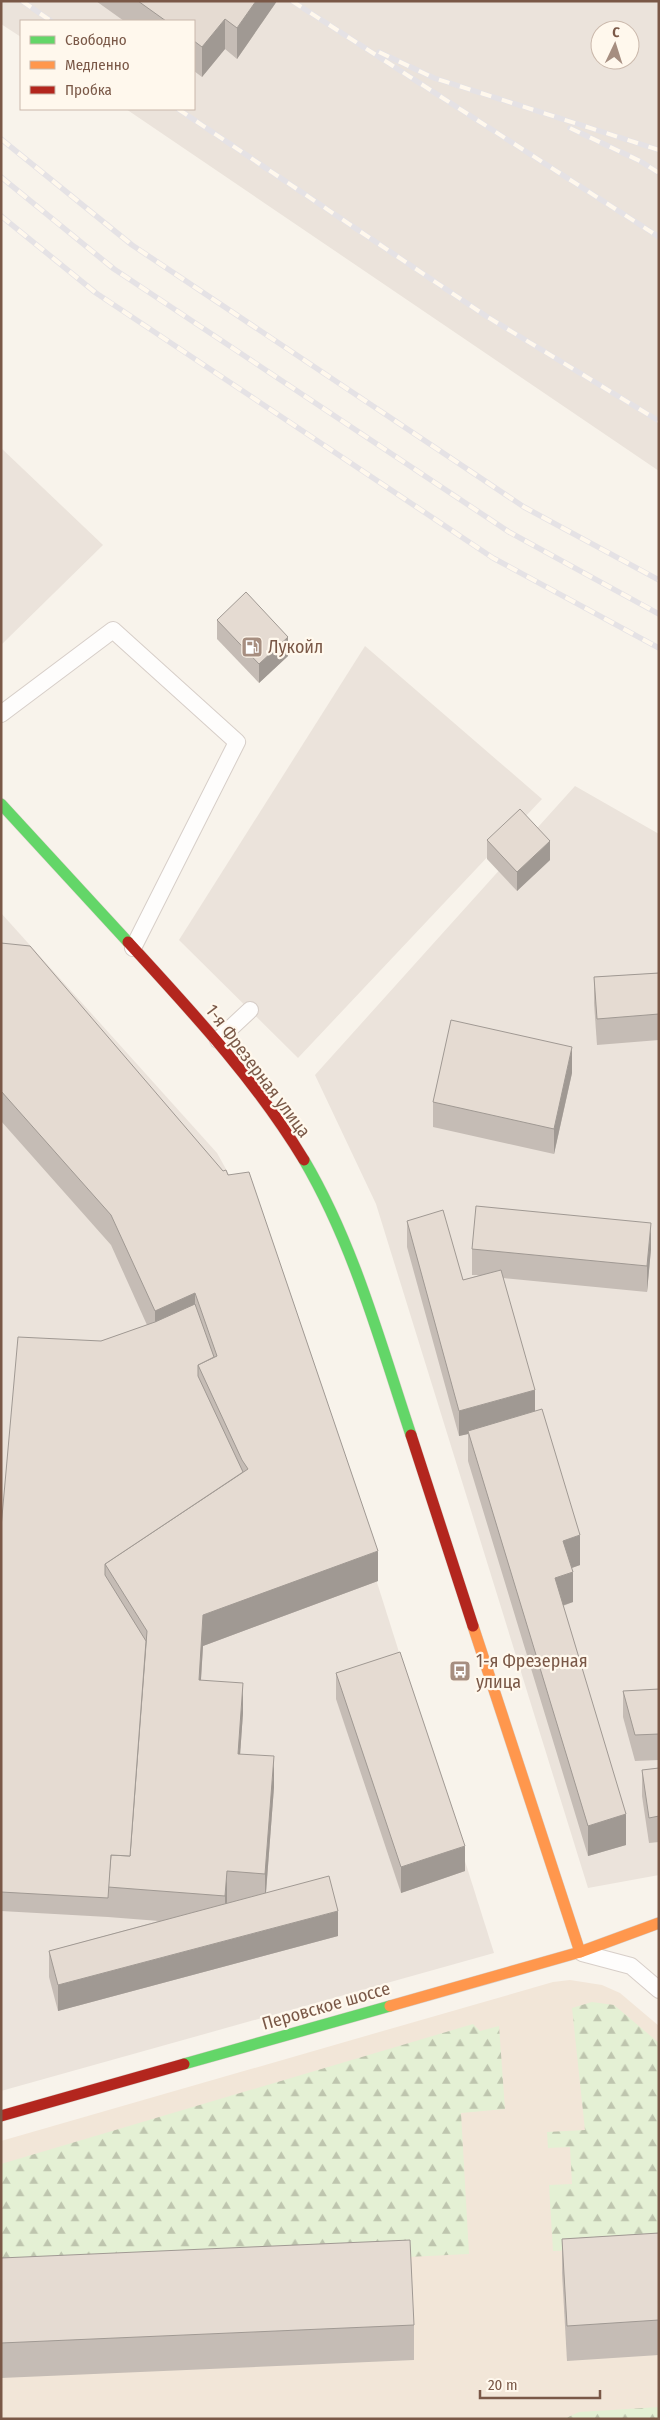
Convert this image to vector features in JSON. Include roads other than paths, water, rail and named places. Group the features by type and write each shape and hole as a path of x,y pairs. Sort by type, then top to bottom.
{"street":[{"name":"1-я Фрезерная улица","path":"1,804 218,1040 280,1121 322,1192 357,1271 580,1952"},
{"name":"Перовское шоссе","path":"1,2116 580,1952 659,1923"}],"lane":[{"path":"1,714 114,630 236,742 133,948"},
{"path":"218,1040 250,1010"},
{"path":"580,1952 631,1966 659,1990"}],"railway":[{"path":"22,1 50,20"},
{"path":"292,1 659,237"},
{"path":"379,52 434,78 659,150"},
{"path":"179,110 486,316 659,421"},
{"path":"570,128 640,161 659,173"},
{"path":"1,139 132,245 524,507 659,580"},
{"path":"1,177 114,269 509,532 659,614"},
{"path":"1,216 96,293 493,558 659,648"}],"place":[{"name":"Лукойл","path":"252,647"},
{"name":"1-я Фрезерная улица","path":"460,1671"}]}
